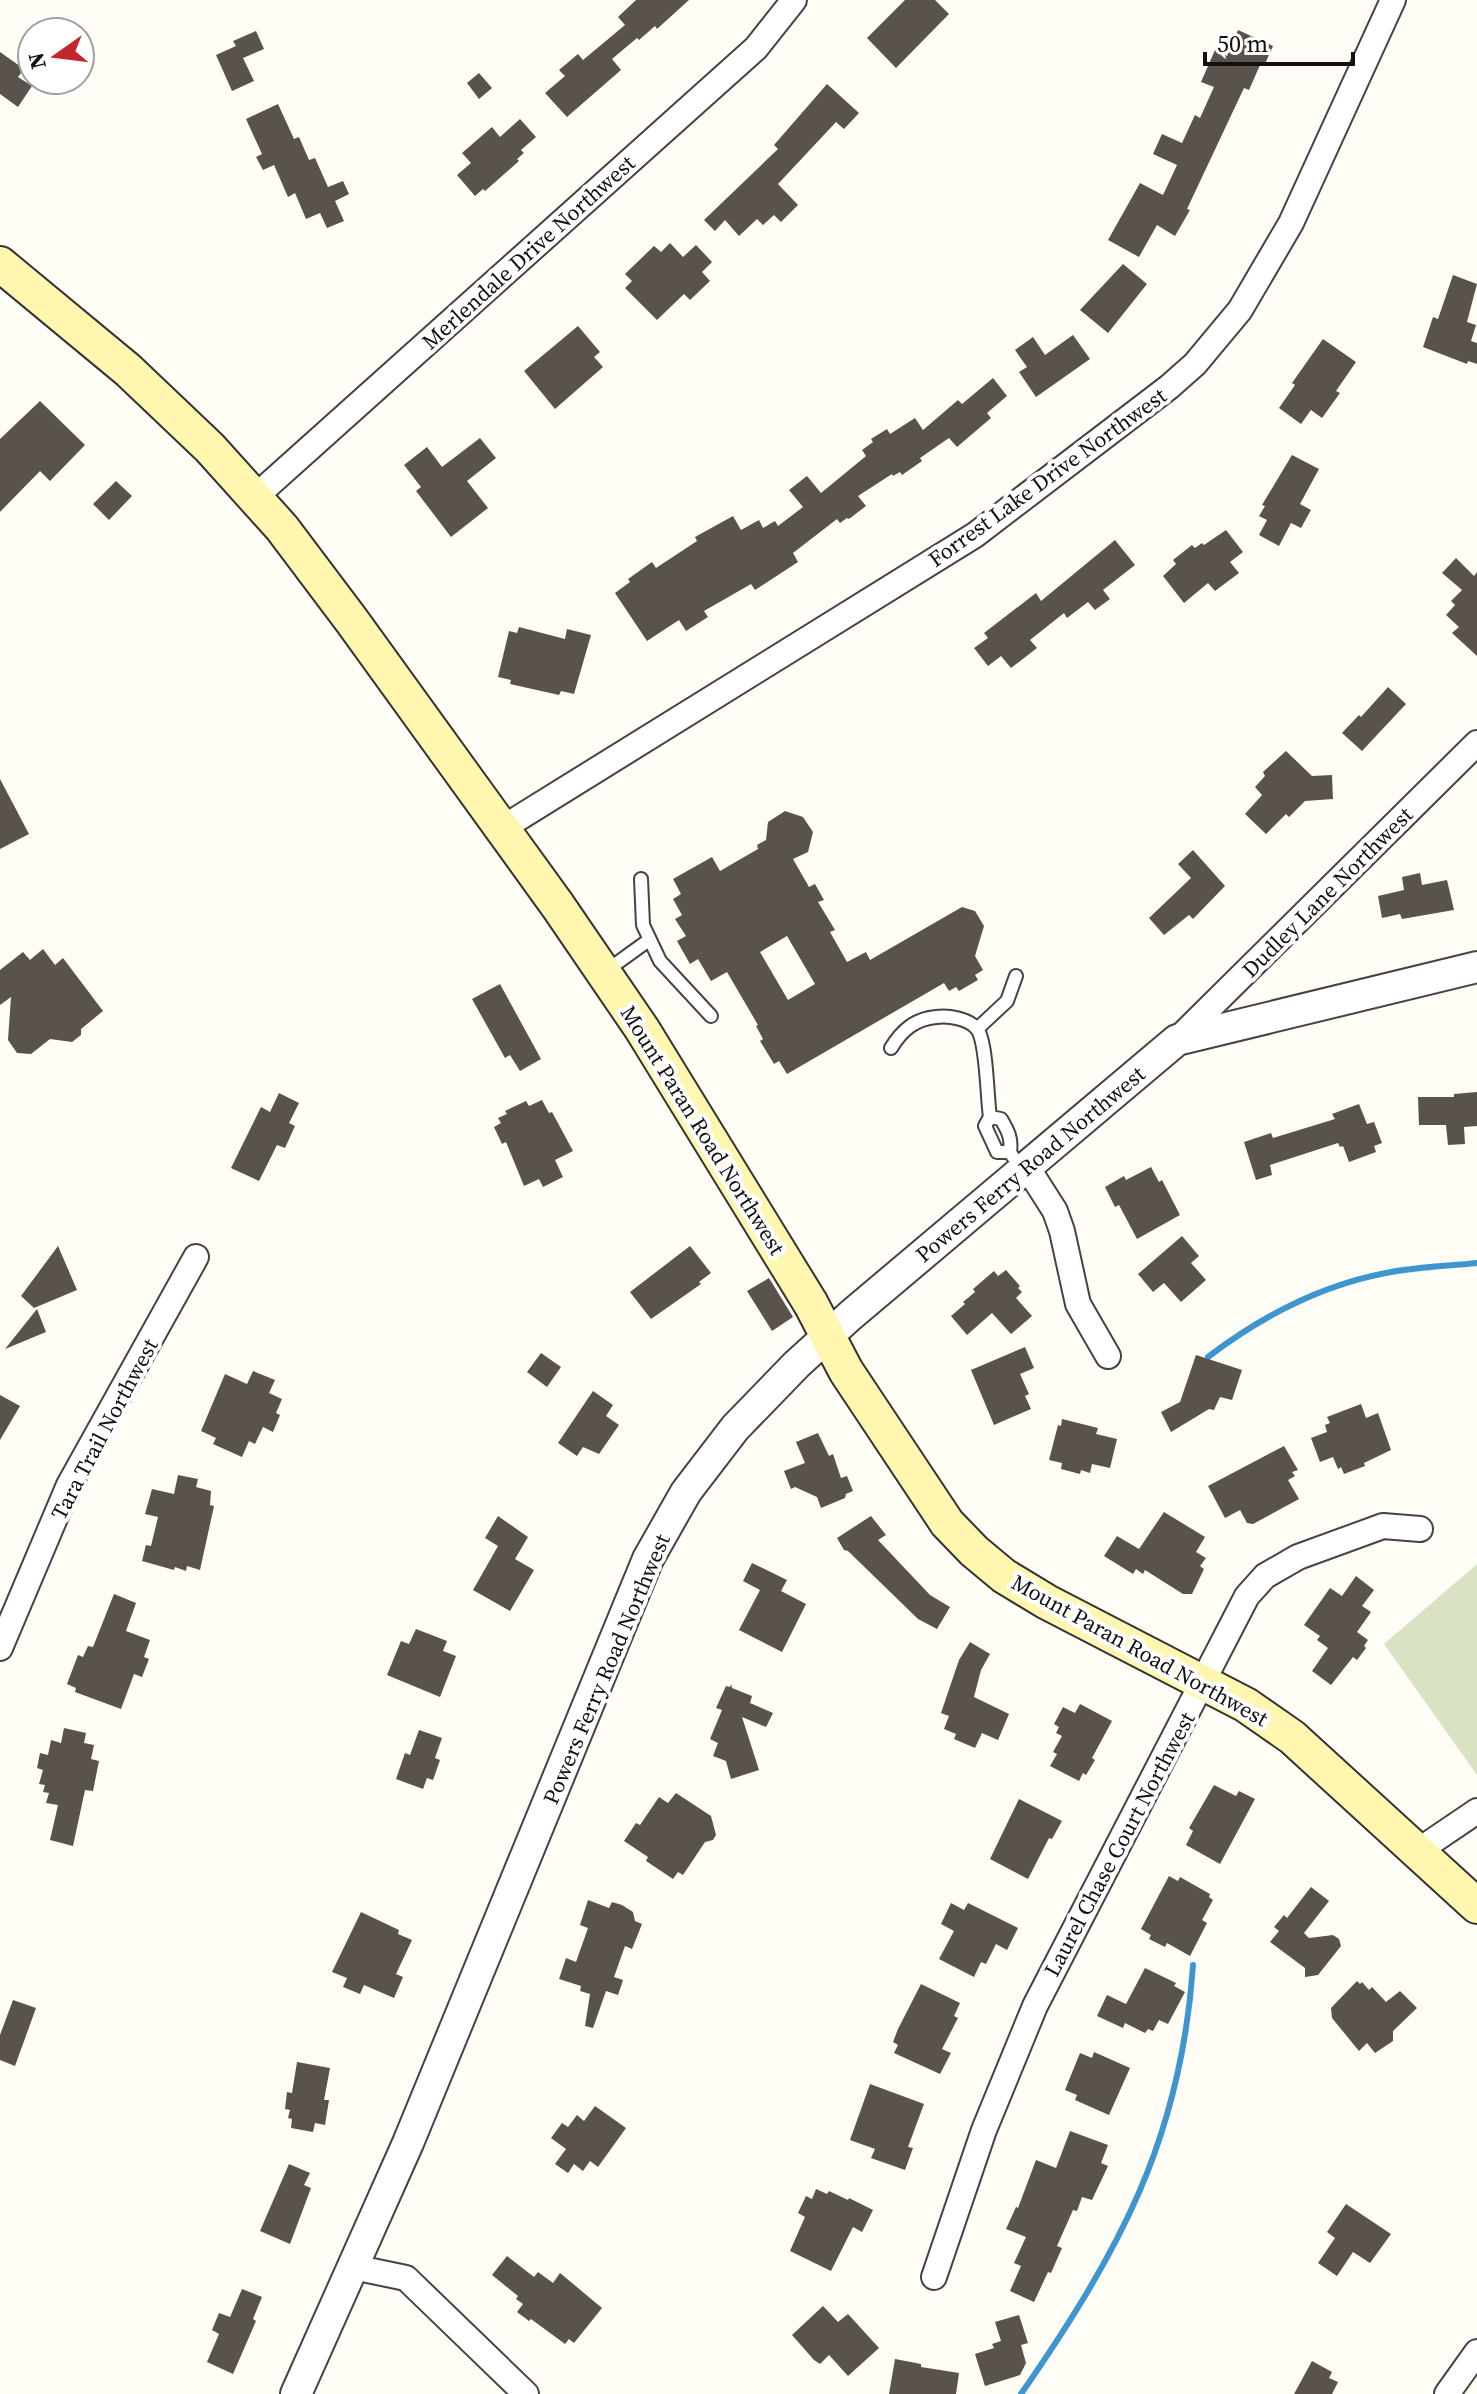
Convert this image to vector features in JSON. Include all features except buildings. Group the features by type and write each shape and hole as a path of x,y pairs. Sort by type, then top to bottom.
{"main road":[{"name":"Mount Paran Road Northwest","path":"0,264 128,370 210,448 255,497 352,621 603,973 721,1156 846,1371 947,1523 1004,1576 1047,1602 1246,1705 1292,1737 1477,1906"}],"street":[{"name":"Merlendale Drive Northwest","path":"255,497 756,48 794,0"},
{"name":"Forrest Lake Drive Northwest","path":"501,829 977,534 1195,364 1240,310 1291,223 1393,0"},
{"name":"Dudley Lane Northwest","path":"1177,1040 1477,743"},
{"name":"Powers Ferry Road Northwest","path":"296,2394 408,2143 648,1559 686,1492 735,1428 828,1336 1020,1163 1177,1040 1477,967"},
{"path":"1020,1163 1055,1211 1078,1304 1108,1356"},
{"name":"Tara Trail Northwest","path":"0,1648 69,1485 196,1257"},
{"name":"Laurel Chase Court Northwest","path":"934,2277 984,2130 1035,2006 1247,1596 1272,1571 1298,1557 1383,1526 1420,1529"},
{"path":"1418,1851 1477,1811"},
{"path":"353,2267 406,2278 526,2394"},
{"path":"1447,2394 1477,2352"}],"lane":[{"path":"641,879 643,925 649,940 660,961 711,1016"},
{"path":"603,973 649,940"},
{"path":"977,1029 1007,1001 1016,976"},
{"path":"891,1048 912,1024 925,1019 940,1016 958,1018 977,1029 984,1045 990,1117 985,1126 997,1152 1020,1163"},
{"path":"990,1117 1001,1119 1020,1163"}],"green space":[{"path":"1477,1564 1477,1775 1384,1644"}],"waterway":[{"path":"1208,1357 1272,1315 1341,1284 1402,1270 1477,1263"},
{"path":"1021,2394 1088,2292 1139,2192 1175,2086 1193,1965"}]}
